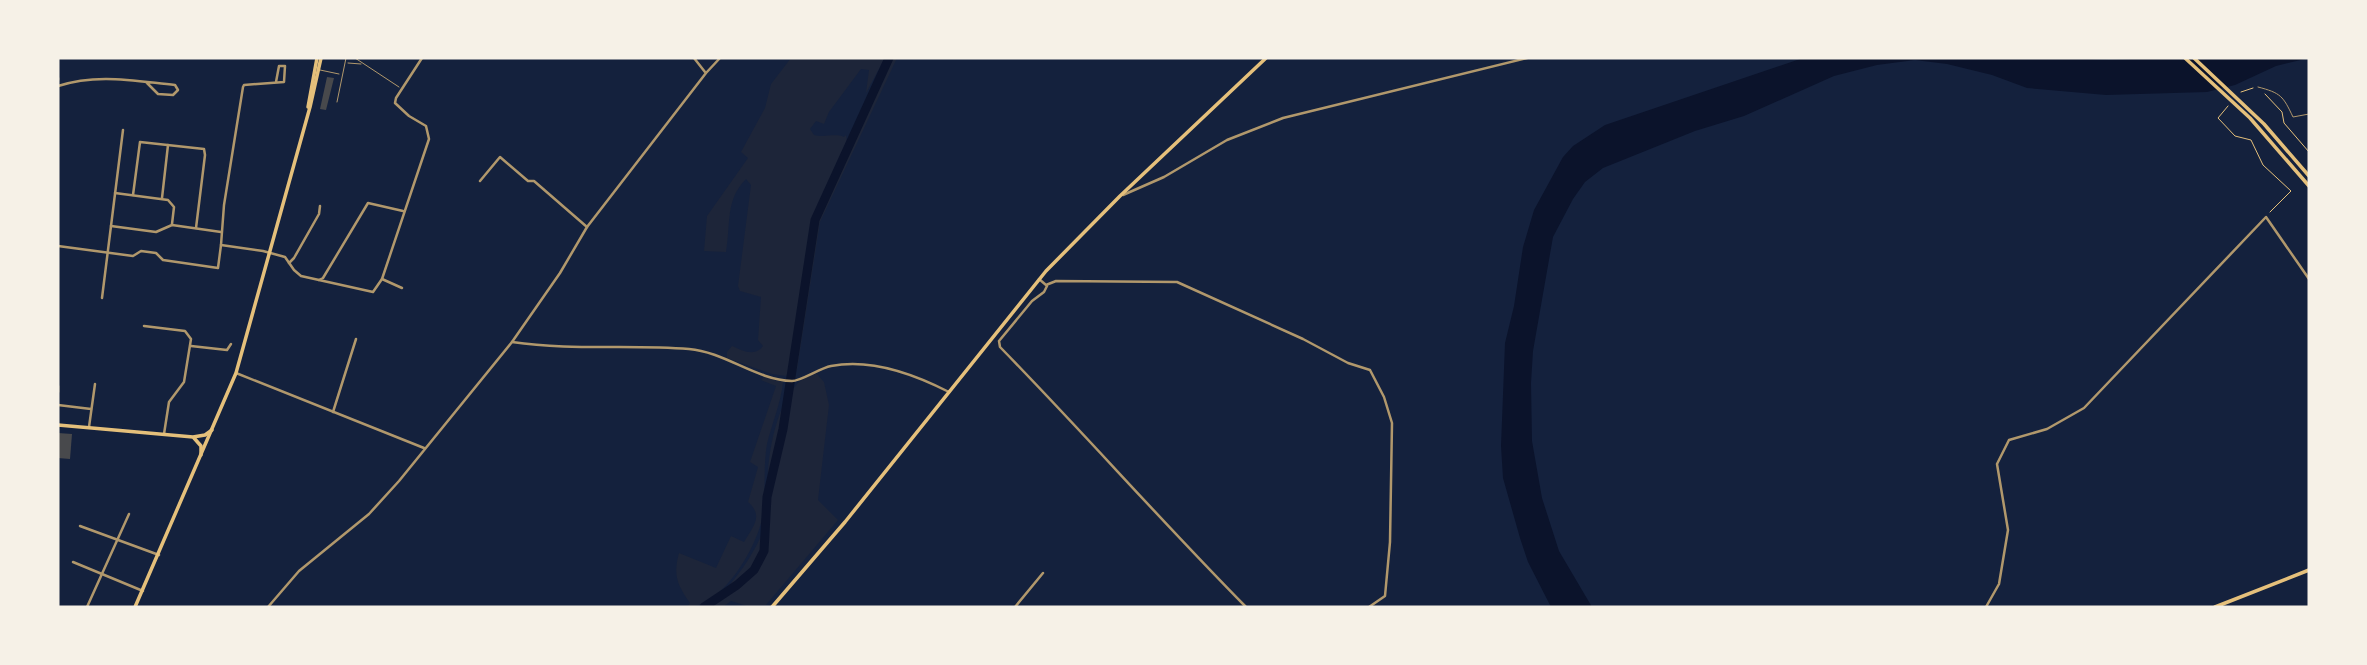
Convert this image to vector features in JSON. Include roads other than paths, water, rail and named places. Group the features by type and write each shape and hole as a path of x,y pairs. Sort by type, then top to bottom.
{"main road":[{"path":"135,607 236,373 304,126 319,58"},
{"path":"304,126 319,58"},
{"path":"772,607 845,522 1039,279 1120,196 1266,58"},
{"path":"2185,58 2238,106 2309,186"},
{"path":"2194,58 2243,102 2309,176"},
{"path":"58,425 193,437 205,435 213,429"},
{"path":"193,437 201,446 200,461"},
{"path":"2215,607 2309,570"}],"street":[{"path":"221,245 285,257 301,276 373,292 382,279 429,134 426,126 397,107 395,100 422,58"},
{"path":"694,58 706,73"},
{"path":"268,607 299,571 369,514 425,448 512,342 561,273 587,227 720,58"},
{"path":"1120,196 1164,177 1227,140 1283,118 1527,58"},
{"path":"58,246 133,256 141,251 156,253 163,260 218,268 243,88 244,85 284,82 285,66 279,66 276,82"},
{"path":"58,86 86,78 146,82 176,85 177,90 173,95 158,94 146,82"},
{"path":"102,298 123,130"},
{"path":"133,195 140,142 201,147 205,151 196,228"},
{"path":"162,198 169,144"},
{"path":"480,181 500,157 528,181 534,181 587,227"},
{"path":"115,193 162,198 173,204 172,225"},
{"path":"319,280 323,278 368,203 403,211"},
{"path":"289,262 294,258 319,214 320,206"},
{"path":"1986,607 1999,584 2008,530 1997,464 2009,439 2046,429 2084,408 2266,217 2309,279"},
{"path":"111,226 156,232 172,225 221,232"},
{"path":"382,279 402,288"},
{"path":"1039,279 1047,285"},
{"path":"1246,607 1209,571 1089,438 1000,347 999,341 1032,301 1044,292 1047,285 1056,281 1177,282 1303,339 1348,363 1370,370 1390,412 1392,434 1390,542 1385,596 1369,607"},
{"path":"144,326 186,331 190,335 191,346 184,383 169,402 164,434"},
{"path":"333,412 356,338"},
{"path":"512,342 572,348 691,349 794,381 827,367 868,363 949,393"},
{"path":"191,346 227,350 232,344"},
{"path":"236,373 425,448"},
{"path":"89,427 95,384"},
{"path":"58,386 58,392"},
{"path":"58,405 91,409"},
{"path":"87,607 129,514"},
{"path":"80,526 159,555"},
{"path":"73,562 143,591"},
{"path":"1015,607 1043,573"}],"lane":[{"path":"337,102 346,58"},
{"path":"355,58 401,89"},
{"path":"345,62 363,64"},
{"path":"318,69 342,74"},
{"path":"2258,87 2276,92 2286,101 2293,117 2309,114"}],"waterway":[{"path":"704,607 754,570 764,551 767,497 783,429 815,220 889,58"}]}
